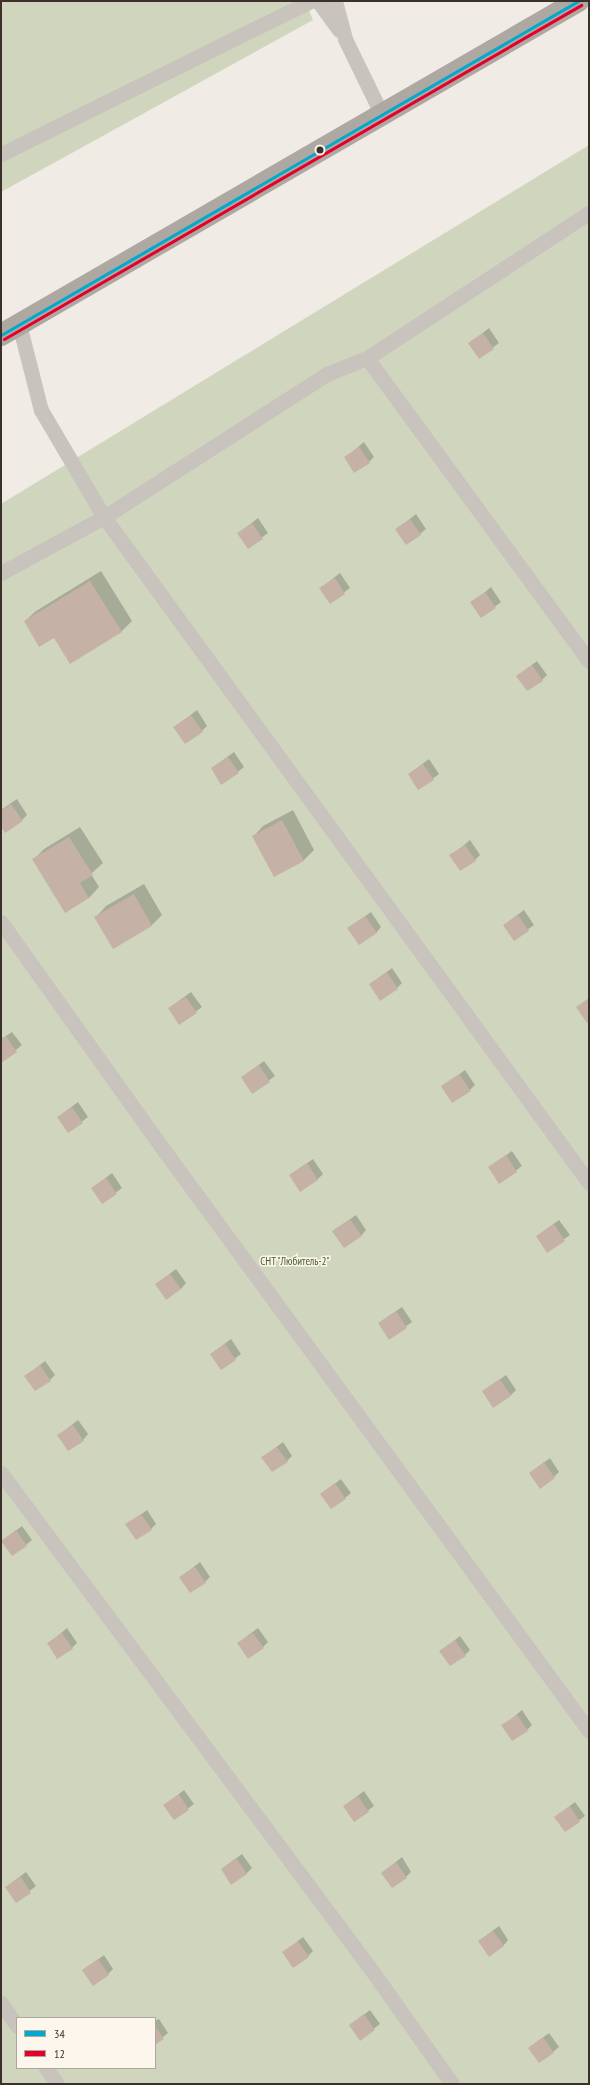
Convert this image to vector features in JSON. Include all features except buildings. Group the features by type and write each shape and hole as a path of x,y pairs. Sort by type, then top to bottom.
{"main road":[{"path":"10,330 578,1"}],"lane":[{"path":"1,154 311,1"},
{"path":"318,1 346,39"},
{"path":"335,1 346,39 382,115"},
{"path":"1,573 104,517 327,374 367,358 589,213"},
{"path":"10,330 41,410 104,517 589,1183"},
{"path":"367,358 589,661"},
{"path":"1,922 166,1153 589,1731"},
{"path":"1,1473 370,1968 452,2084"},
{"path":"1,2003 16,2025"},
{"path":"47,2069 57,2084"}],"green space":[{"path":"1,1 305,1 313,20 1,192"},
{"name":"СНТ \"Любитель-2\"","path":"589,145 589,2084 1,2084 1,504"}],"transit line":[{"name":"34","path":"1,335 578,1"},
{"name":"12","path":"4,339 581,5"}]}
